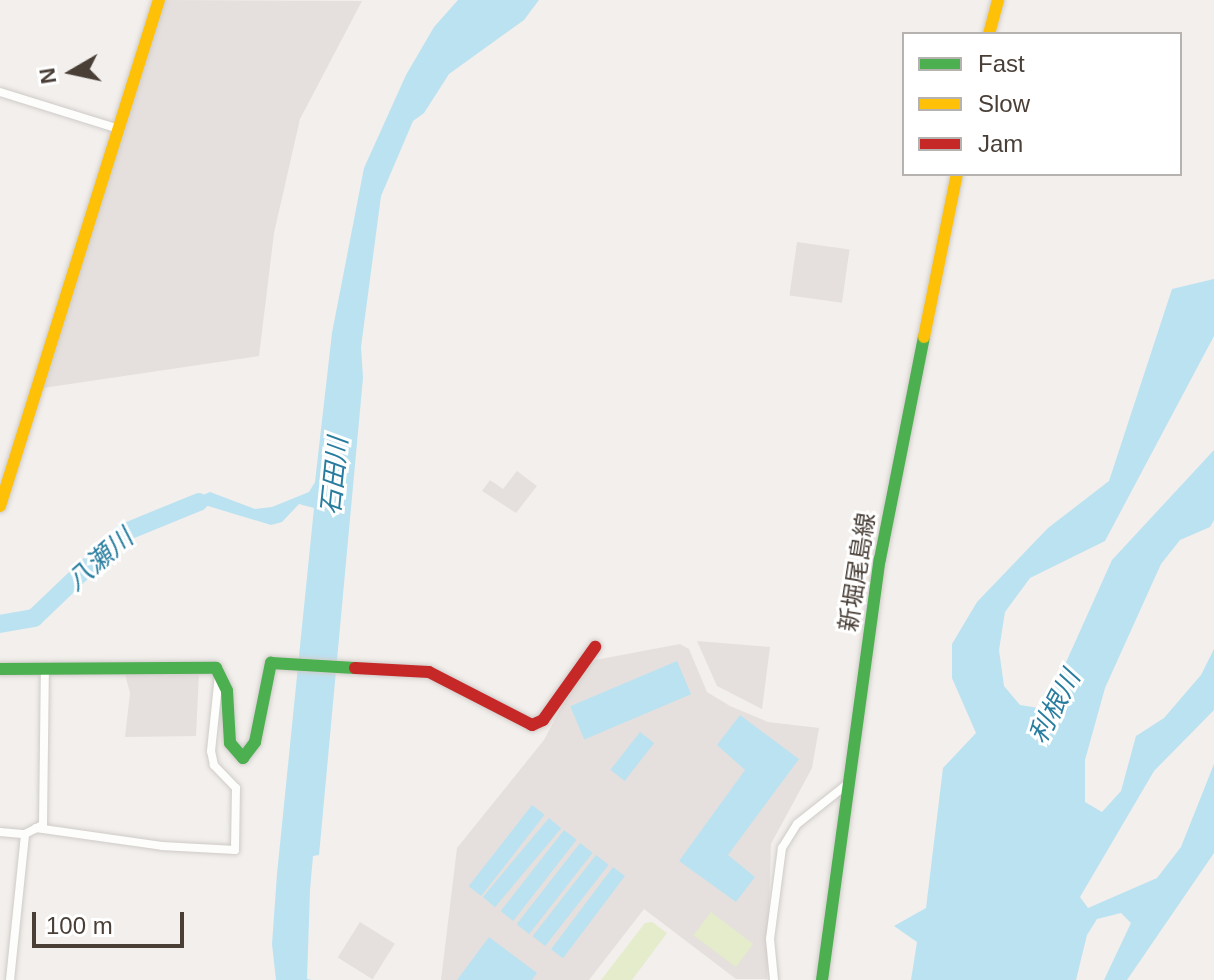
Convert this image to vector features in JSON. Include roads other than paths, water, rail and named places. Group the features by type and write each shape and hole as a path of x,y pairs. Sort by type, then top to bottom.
{"street":[{"path":"0,506 159,0"},
{"path":"990,32 998,0"},
{"path":"0,92 119,129"},
{"name":"新堀尾島線","path":"822,980 846,785 896,470 957,176"},
{"path":"0,669 210,667 220,671 227,691 230,743 243,758 249,756 255,742 269,665 284,663 348,670 429,672 532,725 543,720 595,647"},
{"path":"0,832 25,834 43,825 45,668"},
{"path":"36,828 235,850 236,788 214,765 211,751 220,671"},
{"path":"774,980 770,939 782,848 797,824 846,785"},
{"path":"10,980 25,834"}],"water":[{"name":"石田川","path":"458,0 539,0 524,20 449,74 424,113 413,121 381,196 361,347 363,378 319,855 313,856 310,890 307,979 312,980 276,980 272,944 277,874 314,508 299,504 282,522 271,525 208,506 169,510 210,492 255,509 272,507 309,492 315,482 332,333 364,168 406,75 434,27"},
{"name":"利根川","path":"1214,279 1214,336 1105,541 1030,578 1005,612 999,650 1004,686 1020,705 1045,709 1112,560 1214,450 1214,520 1210,527 1180,540 1161,564 1105,688 1085,760 1085,802 1102,812 1121,791 1136,736 1164,718 1201,675 1214,649 1214,710 1154,771 1080,897 1088,908 1157,878 1181,847 1214,764 1214,853 1127,980 1104,980 1131,923 1121,913 1097,919 1087,935 1076,980 911,980 917,942 894,926 926,908 943,768 976,733 952,678 952,644 977,602 1048,528 1109,481 1172,289"},
{"path":"677,661 691,694 584,739 570,706"},
{"path":"740,715 799,759 728,855 755,877 736,902 679,861 745,770 717,745"},
{"path":"640,732 654,743 625,781 610,770"},
{"path":"532,805 545,815 481,896 469,886"},
{"path":"549,818 561,828 495,907 483,897"},
{"path":"564,830 577,840 513,921 501,911"},
{"path":"580,843 593,853 529,934 517,924"},
{"path":"596,855 609,865 545,946 533,936"},
{"path":"613,867 625,876 563,958 551,949"},
{"path":"489,937 537,973 532,980 457,980"}],"waterway":[{"name":"八瀬川","path":"0,624 34,618 123,533 199,502"}]}
